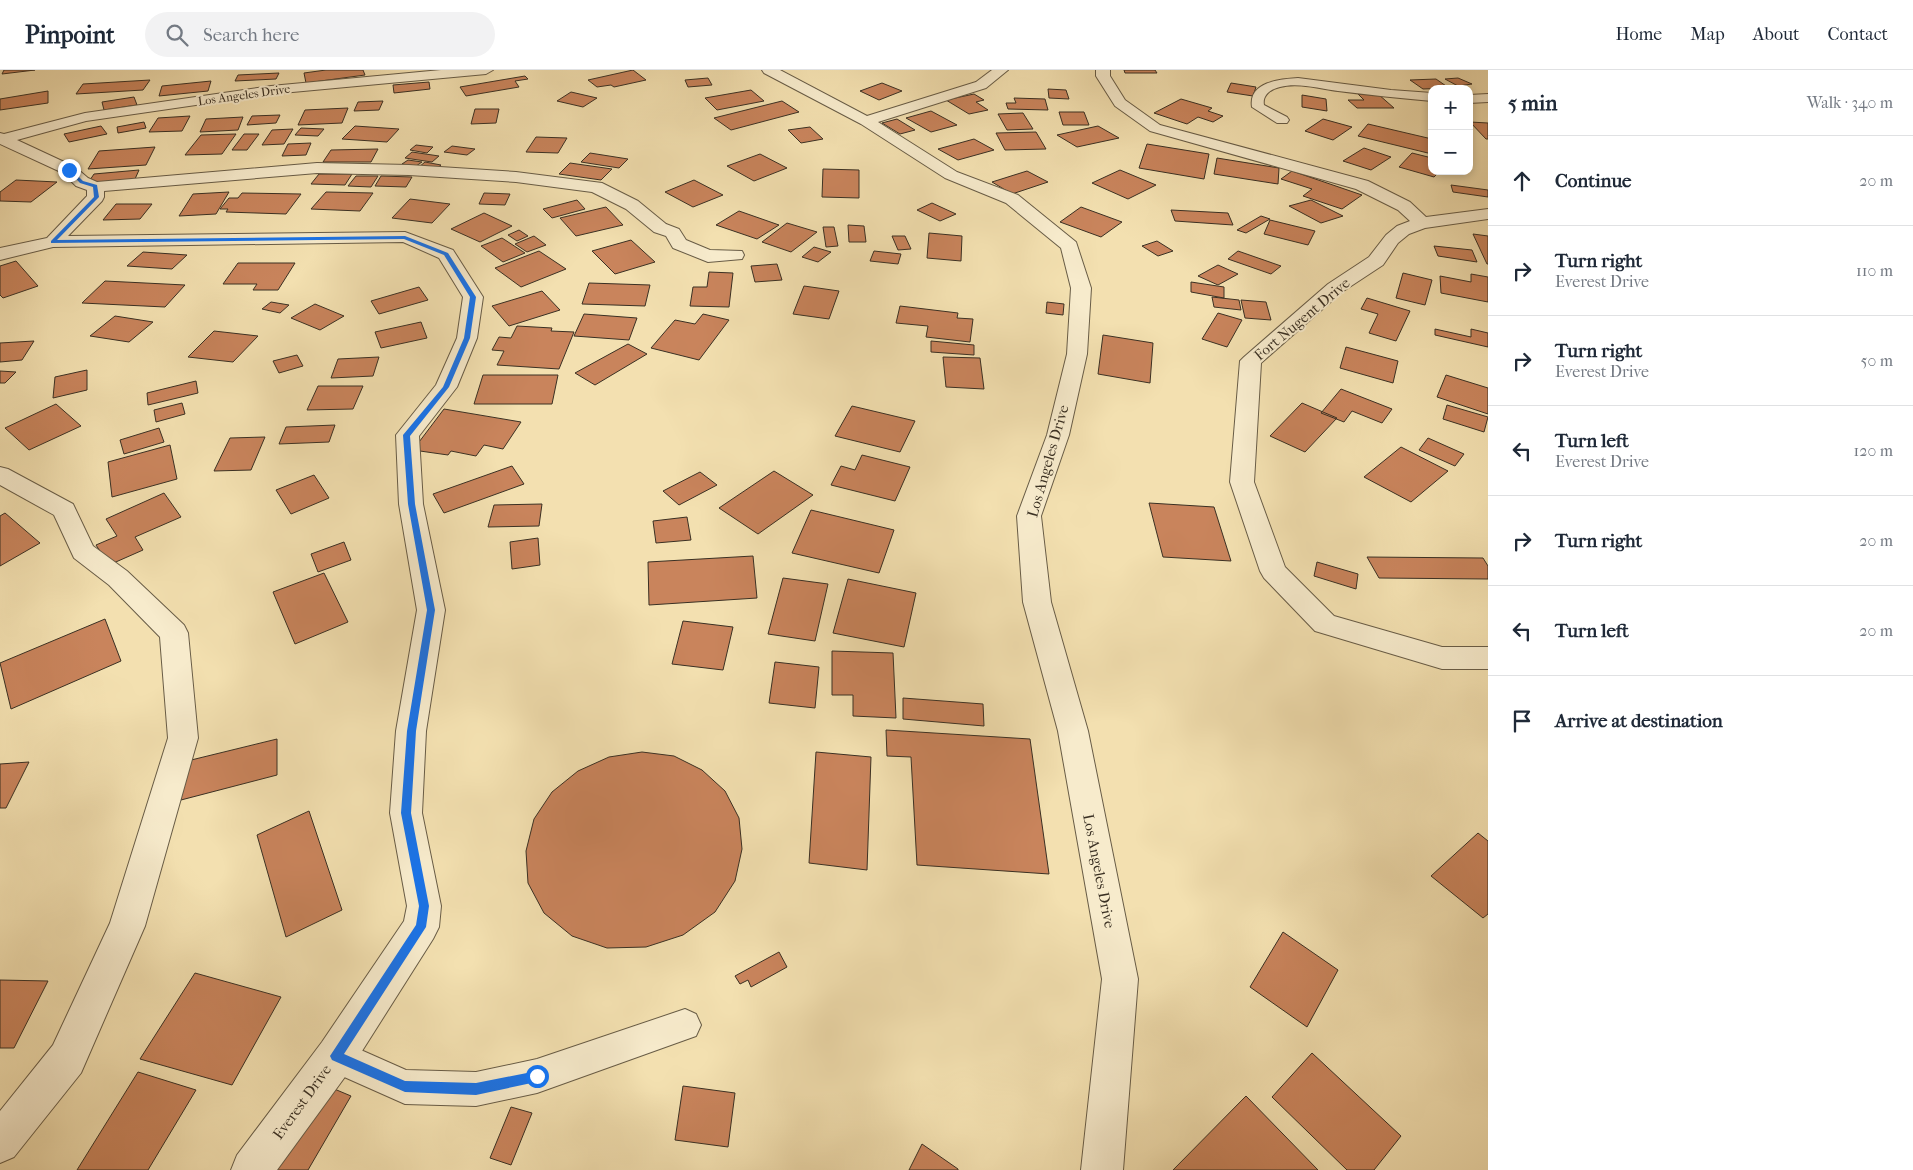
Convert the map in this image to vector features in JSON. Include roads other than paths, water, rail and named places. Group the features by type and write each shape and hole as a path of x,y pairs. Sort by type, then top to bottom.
{"street":[{"name":"Los Angeles Drive","path":"2,139 85,118 261,92 486,70"},
{"name":"Los Angeles Drive","path":"769,70 866,121 951,175 1012,199 1070,246 1082,288 1077,354 1058,435 1029,516 1037,602 1073,731 1120,979 1102,1170"},
{"path":"866,121 981,85 1001,70"},
{"path":"1103,70 1103,76 1120,104 1155,128 1362,184 1404,206 1422,223"},
{"path":"2,139 69,170 82,182 95,186 317,168 409,170 516,177 596,187 632,205 660,228 673,233 679,244 708,256 735,254"},
{"path":"53,242 96,197 95,186"},
{"name":"Fort Nugent Drive","path":"1488,214 1422,223 1403,230 1392,239 1376,261 1334,288 1252,361 1242,482 1273,571 1325,624 1442,658 1488,658"},
{"name":"Everest Drive","path":"0,254 53,242 405,237 446,254 473,297 467,338 446,387 407,435 412,504 431,610 411,731 406,813 424,906 421,927 336,1056 252,1170"},
{"path":"0,475 64,510 83,552 118,578 174,633 183,738 127,926 67,1059 0,1143"}],"lane":[{"path":"1282,120 1258,107 1262,91 1278,83 1313,82 1372,92 1428,97"},
{"path":"1473,99 1488,98"},
{"path":"336,1056 405,1087 476,1089 537,1076 685,1025"}]}
